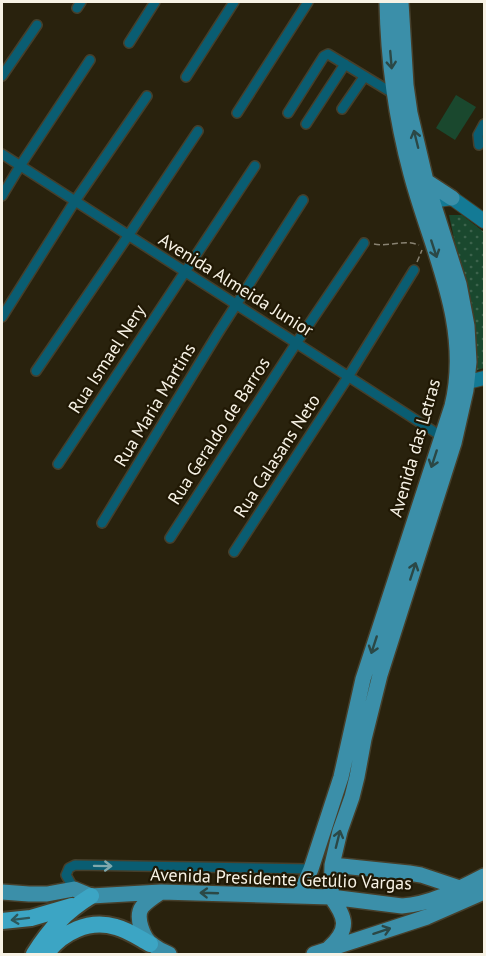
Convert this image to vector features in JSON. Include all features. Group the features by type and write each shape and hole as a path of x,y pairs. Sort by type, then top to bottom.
{"highway":[{"path":"2,921 31,918 81,896"},
{"path":"34,954 47,934 81,896"},
{"path":"46,954 57,941 67,934 97,925 117,927 150,944"}],"main road":[{"name":"Avenida das Letras","path":"331,897 332,865 357,777 370,712 469,362 464,304 459,284 404,143 394,94 387,2"},
{"name":"Avenida das Letras","path":"401,2 404,62 410,113 426,181 427,205"},
{"path":"426,181 484,221"},
{"path":"427,205 441,199 452,198"},
{"path":"462,383 484,378"},
{"name":"Avenida das Letras","path":"298,896 311,869 346,757 363,679 448,440"},
{"path":"332,865 421,875 460,888"},
{"name":"Avenida Presidente Getúlio Vargas","path":"2,892 81,896 161,892 331,897 402,906 434,899 484,876"},
{"path":"161,892 144,904 139,916 143,932 150,944 170,954"},
{"name":"Avenida Presidente Getúlio Vargas","path":"320,952 427,917 484,892"},
{"path":"320,952 338,940 341,935 344,919 331,897"}],"street":[{"path":"129,43 155,2"},
{"path":"186,77 234,2"},
{"path":"237,113 308,2"},
{"path":"2,76 37,25"},
{"path":"288,113 324,56 330,54 394,94"},
{"path":"2,196 90,60"},
{"path":"306,124 345,64"},
{"path":"342,109 364,77"},
{"path":"2,317 75,201 147,96"},
{"path":"479,145 478,135 484,124"},
{"path":"36,371 198,131"},
{"name":"Avenida Almeida Junior","path":"2,154 448,440"},
{"name":"Rua Ismael Nery","path":"58,464 255,166"},
{"name":"Rua Maria Martins","path":"102,523 303,200"},
{"name":"Rua Geraldo de Barros","path":"170,538 364,243"},
{"name":"Rua Calasans Neto","path":"234,552 348,377 414,270"},
{"path":"81,896 66,875 69,868 75,865 311,869"}],"path":[{"path":"364,243 383,246 414,243 424,247 414,270"}],"green space":[{"path":"456,95 476,107 455,140 436,128"},
{"path":"449,215 462,215 484,232 484,368 474,371 468,304"}]}
